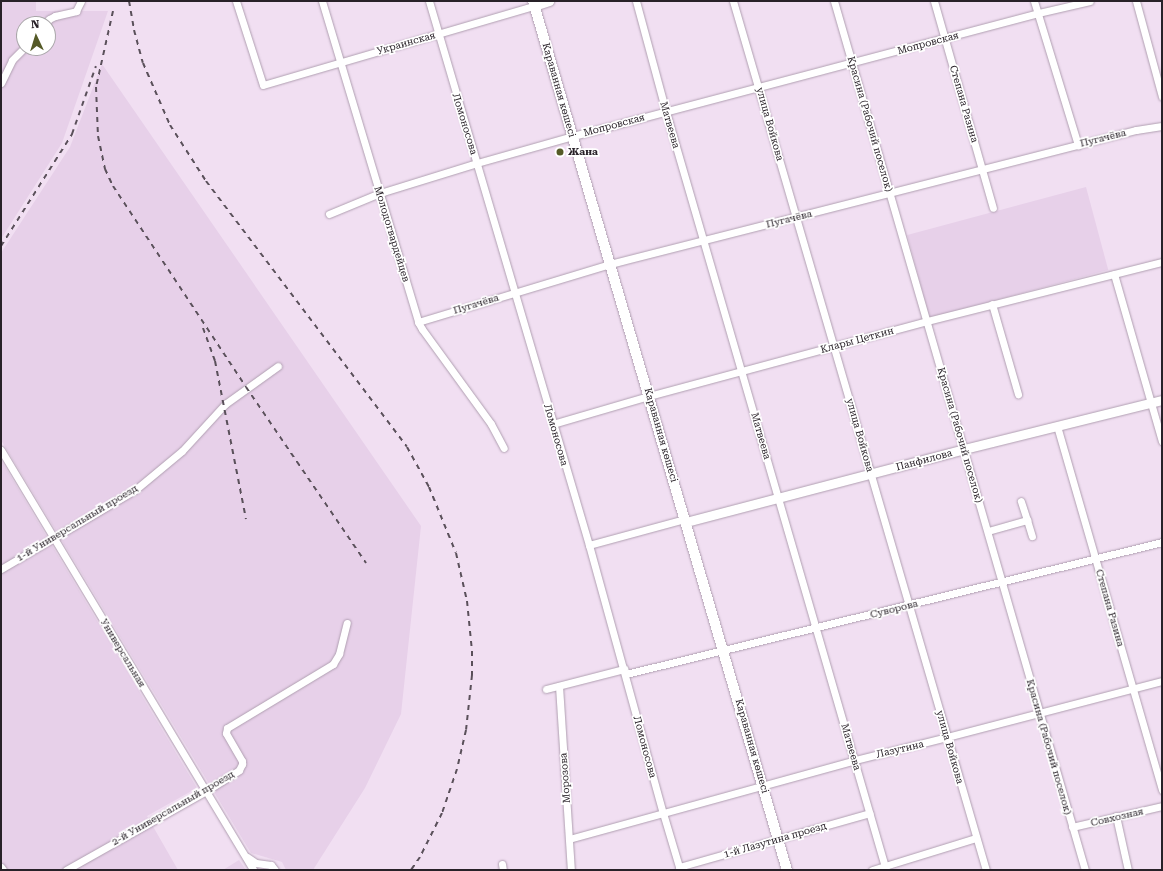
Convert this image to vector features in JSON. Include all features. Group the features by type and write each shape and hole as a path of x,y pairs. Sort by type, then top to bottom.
{"main road":[{"name":"Караванная көшесі","path":"534,3 787,870"}],"street":[{"path":"55,16 76,11 81,1"},
{"name":"Украинская","path":"236,1 263,85 439,34 534,3 549,1"},
{"name":"Молодогвардейцев","path":"322,1 418,322 492,424 504,448"},
{"name":"Ломоносова","path":"429,1 589,545 663,813 680,869"},
{"name":"Матвеева","path":"636,1 666,112 886,868"},
{"name":"улица Войкова","path":"733,1 760,87 986,870"},
{"name":"Красина (Рабочий поселок)","path":"834,1 1085,870"},
{"name":"Степана Разина","path":"934,1 993,208"},
{"path":"1034,1 1078,145"},
{"name":"Мопровская","path":"329,214 380,193 477,163 573,136 1038,13 1090,1"},
{"path":"1136,1 1162,97"},
{"path":"1,83 12,60 16,56"},
{"name":"Пугачёва","path":"418,322 610,264 1136,130 1162,126"},
{"name":"Клары Цеткин","path":"553,424 649,396 927,320 1162,262"},
{"path":"1114,274 1162,441"},
{"path":"992,304 1018,394"},
{"name":"1-й Универсальный проезд","path":"1,569 135,490 182,451 224,404 278,366"},
{"name":"Панфилова","path":"589,545 1162,400"},
{"name":"Степана Разина","path":"1057,426 1162,790"},
{"name":"Универсальная","path":"1,450 253,870"},
{"path":"1022,501 1032,536"},
{"path":"988,532 1028,520"},
{"name":"Суворова","path":"546,690 724,651 1162,542"},
{"name":"2-й Универсальный проезд","path":"66,870 206,791 239,770 242,764 226,732 227,728 333,664 339,654 347,623"},
{"name":"Лазутина","path":"570,840 854,760 1162,681"},
{"name":"Морозова","path":"559,686 571,870"},
{"name":"Совхозная","path":"1072,827 1162,806"},
{"name":"1-й Лазутина проезд","path":"680,869 870,813"},
{"path":"1116,816 1128,870"},
{"path":"872,870 886,868 976,838"},
{"path":"245,856 256,863 271,865 275,870"}],"shaded area":[{"path":"1,1 36,1 36,11 108,11 62,143 1,239"},
{"path":"102,64 421,526 401,714 365,788 313,870 286,870 282,862 251,853 1,440 1,253 70,147"},
{"path":"1086,187 1108,270 930,318 907,235"},
{"path":"1,460 197,788 147,816 178,870 1,870"},
{"path":"239,860 246,870 223,870"}],"railway":[{"path":"129,1 134,30 143,63 170,125 206,181 407,447 429,487 456,553 467,601 472,651 472,675 466,730 457,769 442,813 420,857 411,870"},
{"path":"113,11 96,87 98,136 105,169 113,186 246,387 366,563"},
{"path":"1,246 72,134 96,66"},
{"path":"203,328 215,361 246,519"}],"place":[{"name":"Жана","path":"560,152"}]}
